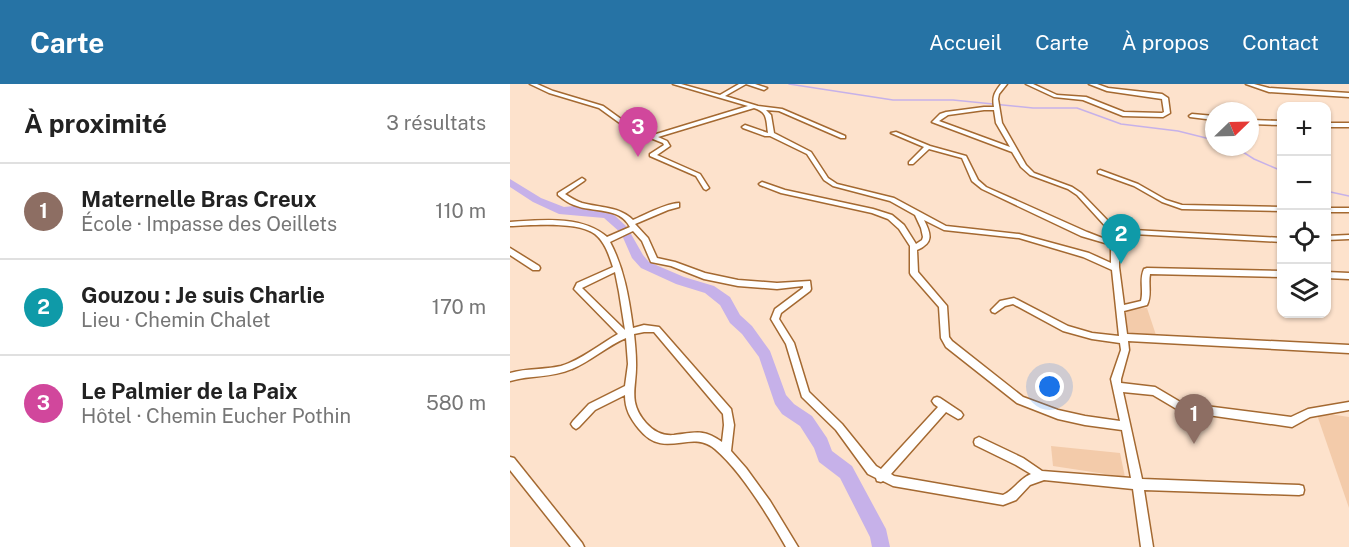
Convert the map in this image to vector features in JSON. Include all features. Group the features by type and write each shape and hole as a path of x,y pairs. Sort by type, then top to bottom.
{"street":[{"path":"533,84 550,92 601,107 630,128 668,144 652,155 698,175 706,188"},
{"path":"676,84 780,110 843,137"},
{"path":"722,96 743,84"},
{"path":"749,84 764,88"},
{"path":"1004,84 996,94 999,123 1027,171 1079,194 1110,227 1115,241 1115,268 1124,338 1124,356 1117,372 1118,387 1138,483 1147,547"},
{"path":"1029,84 1056,96 1084,98 1123,114 1163,115 1167,113 1165,98 1162,96 1113,90 1092,84"},
{"path":"1249,84 1269,90 1349,96"},
{"path":"996,105 967,112 947,112 935,122 1014,151"},
{"path":"653,137 757,106"},
{"path":"757,106 768,116 770,134"},
{"path":"1192,116 1205,117"},
{"path":"1259,122 1277,123"},
{"path":"1331,124 1349,125"},
{"path":"745,127 766,135 770,134 810,153 826,179 834,185 885,197 949,230 1004,232 1086,255 1115,268"},
{"path":"894,133 928,147 952,152 966,158 974,179 984,188 1084,234 1105,241 1115,241"},
{"path":"911,163 928,147"},
{"path":"1100,172 1136,185 1176,205 1277,209"},
{"path":"582,180 560,194 579,204 610,209 622,215 645,240 652,257 659,262 672,264 704,276 738,283 777,286 804,282 808,284 800,296 778,311 776,323 790,344 805,394 839,427 872,470 881,477 1003,500 1012,496 1027,481 1040,476 1299,490"},
{"path":"762,184 890,217 902,227 913,247 914,273 943,306 945,338 949,344 1020,400 1033,407 1101,423 1125,426"},
{"path":"605,241 666,208 677,205"},
{"path":"1331,210 1349,210"},
{"path":"913,247 920,246 926,240 927,232 918,213"},
{"path":"510,224 558,224 597,231 605,241 624,291 630,405 633,412 655,436 667,441 703,438 711,440 726,454 778,521 792,547"},
{"path":"1110,227 1133,232 1277,240"},
{"path":"1331,238 1349,237"},
{"path":"510,251 536,268"},
{"path":"617,268 580,285 578,289 628,333"},
{"path":"1120,309 1144,303 1147,298 1144,276 1147,271 1151,270 1277,274"},
{"path":"1331,275 1349,276"},
{"path":"995,310 1003,303 1014,301 1066,329 1092,336 1349,349"},
{"path":"510,377 528,372 545,373 569,367 628,333 656,329 728,412 726,454"},
{"path":"1118,387 1155,391 1180,407 1292,422 1308,413 1349,406"},
{"path":"576,424 592,406 630,388"},
{"path":"881,477 941,404 958,414"},
{"path":"980,442 1003,455 1029,465 1040,476"},
{"path":"510,462 578,547"}],"shaded area":[{"path":"1147,308 1157,338 1128,336 1121,309"},
{"path":"1316,412 1349,417 1349,508"},
{"path":"1051,446 1120,453 1125,477 1053,466"}],"waterway":[{"path":"789,84 893,100 953,100 1033,108 1077,108 1121,124 1178,131 1205,138"},
{"path":"1249,156 1277,169"},
{"path":"510,182 537,200 563,211 574,210 607,215 623,230"},
{"path":"1331,192 1349,196"},
{"path":"626,235 638,258 645,265 680,281 709,289 725,301 735,319 747,330 765,355 780,399 788,409 806,421 821,444 825,456 846,472 879,536 881,547"}],"place":[{"name":"Le Palmier de la Paix","path":"638,157"},
{"name":"Gouzou : Je suis Charlie","path":"1121,264"},
{"name":"Maternelle Bras Creux","path":"1194,444"}]}
